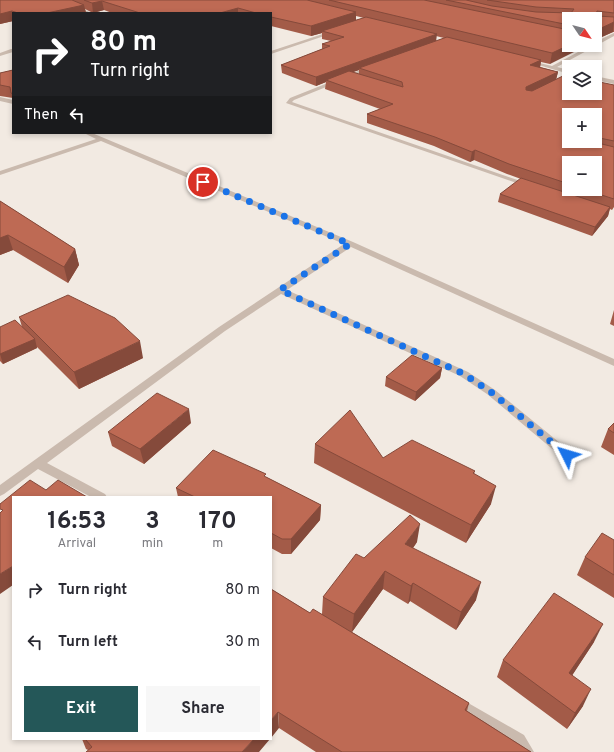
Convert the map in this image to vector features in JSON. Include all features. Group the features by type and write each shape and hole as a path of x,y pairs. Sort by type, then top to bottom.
{"street":[{"path":"55,0 87,12"},
{"path":"272,53 338,31"},
{"path":"602,40 614,34"},
{"path":"0,55 12,50"},
{"path":"552,68 580,52"},
{"path":"522,60 562,70"},
{"path":"377,66 292,99 289,103 535,187"},
{"path":"349,76 356,78"},
{"path":"602,79 614,82"},
{"path":"89,134 350,244 614,363"},
{"path":"0,173 101,139"},
{"path":"0,491 39,464 222,328 350,244"},
{"path":"280,290 464,374 491,392 567,455"},
{"path":"39,464 99,496"},
{"path":"446,698 518,741 526,752"}],"building":[{"path":"0,0 72,0 84,5 52,12 12,11 0,14"},
{"path":"84,0 307,0 356,12 311,26 272,17 272,12 252,12 238,8 224,12 137,12 102,1 92,3"},
{"path":"329,0 424,0 562,29 562,48 552,53"},
{"path":"446,0 466,0 492,6 536,12 562,13 562,24"},
{"path":"487,0 614,0 614,13 597,11 572,12 574,9 536,7"},
{"path":"602,16 614,17 614,22 602,28"},
{"path":"366,17 437,34 316,77 281,65 330,46 322,44 344,37 322,31"},
{"path":"447,37 541,60 530,65 558,72 526,87 526,90 532,91 562,76 562,100 602,100 602,82 614,85 614,141 602,138 602,108 562,108 562,148 602,148 602,144 614,147 614,199 602,195 602,156 562,156 562,182 509,164 475,150 472,152 435,137 367,114 393,104 326,80 349,71 403,87 402,82 359,68"},
{"path":"12,70 12,94 10,87 0,85 0,73"},
{"path":"521,178 562,191 562,196 576,196 610,207 595,227 500,194"},
{"path":"0,201 75,249 64,267 8,235 0,238"},
{"path":"68,295 115,318 140,341 74,372 19,317"},
{"path":"15,320 35,339 0,354 0,327"},
{"path":"412,355 442,368 416,392 386,377"},
{"path":"157,393 189,409 140,449 108,432"},
{"path":"350,410 383,458 412,440 475,471 473,473 496,486 471,525 315,444"},
{"path":"614,423 614,433 608,429"},
{"path":"213,450 266,474 264,476 321,505 291,539 282,539 272,534 272,496 193,496 176,488"},
{"path":"30,480 46,490 58,480 85,496 12,496 12,567 0,574 0,513 3,510 0,509 0,504"},
{"path":"410,515 420,524 405,544 481,582 461,612 413,583 411,586 385,571 354,614 323,597 356,554 364,558"},
{"path":"602,533 614,540 614,575 585,557"},
{"path":"272,590 310,613 313,609 469,703 465,710 531,752 342,752 278,712 272,719"},
{"path":"554,593 603,624 569,673 591,689 575,713 503,660"},
{"path":"86,740 253,740 242,752 86,752 92,747"}],"route":[{"path":"203,182 350,244 280,290 464,374 491,392 567,455"}]}
